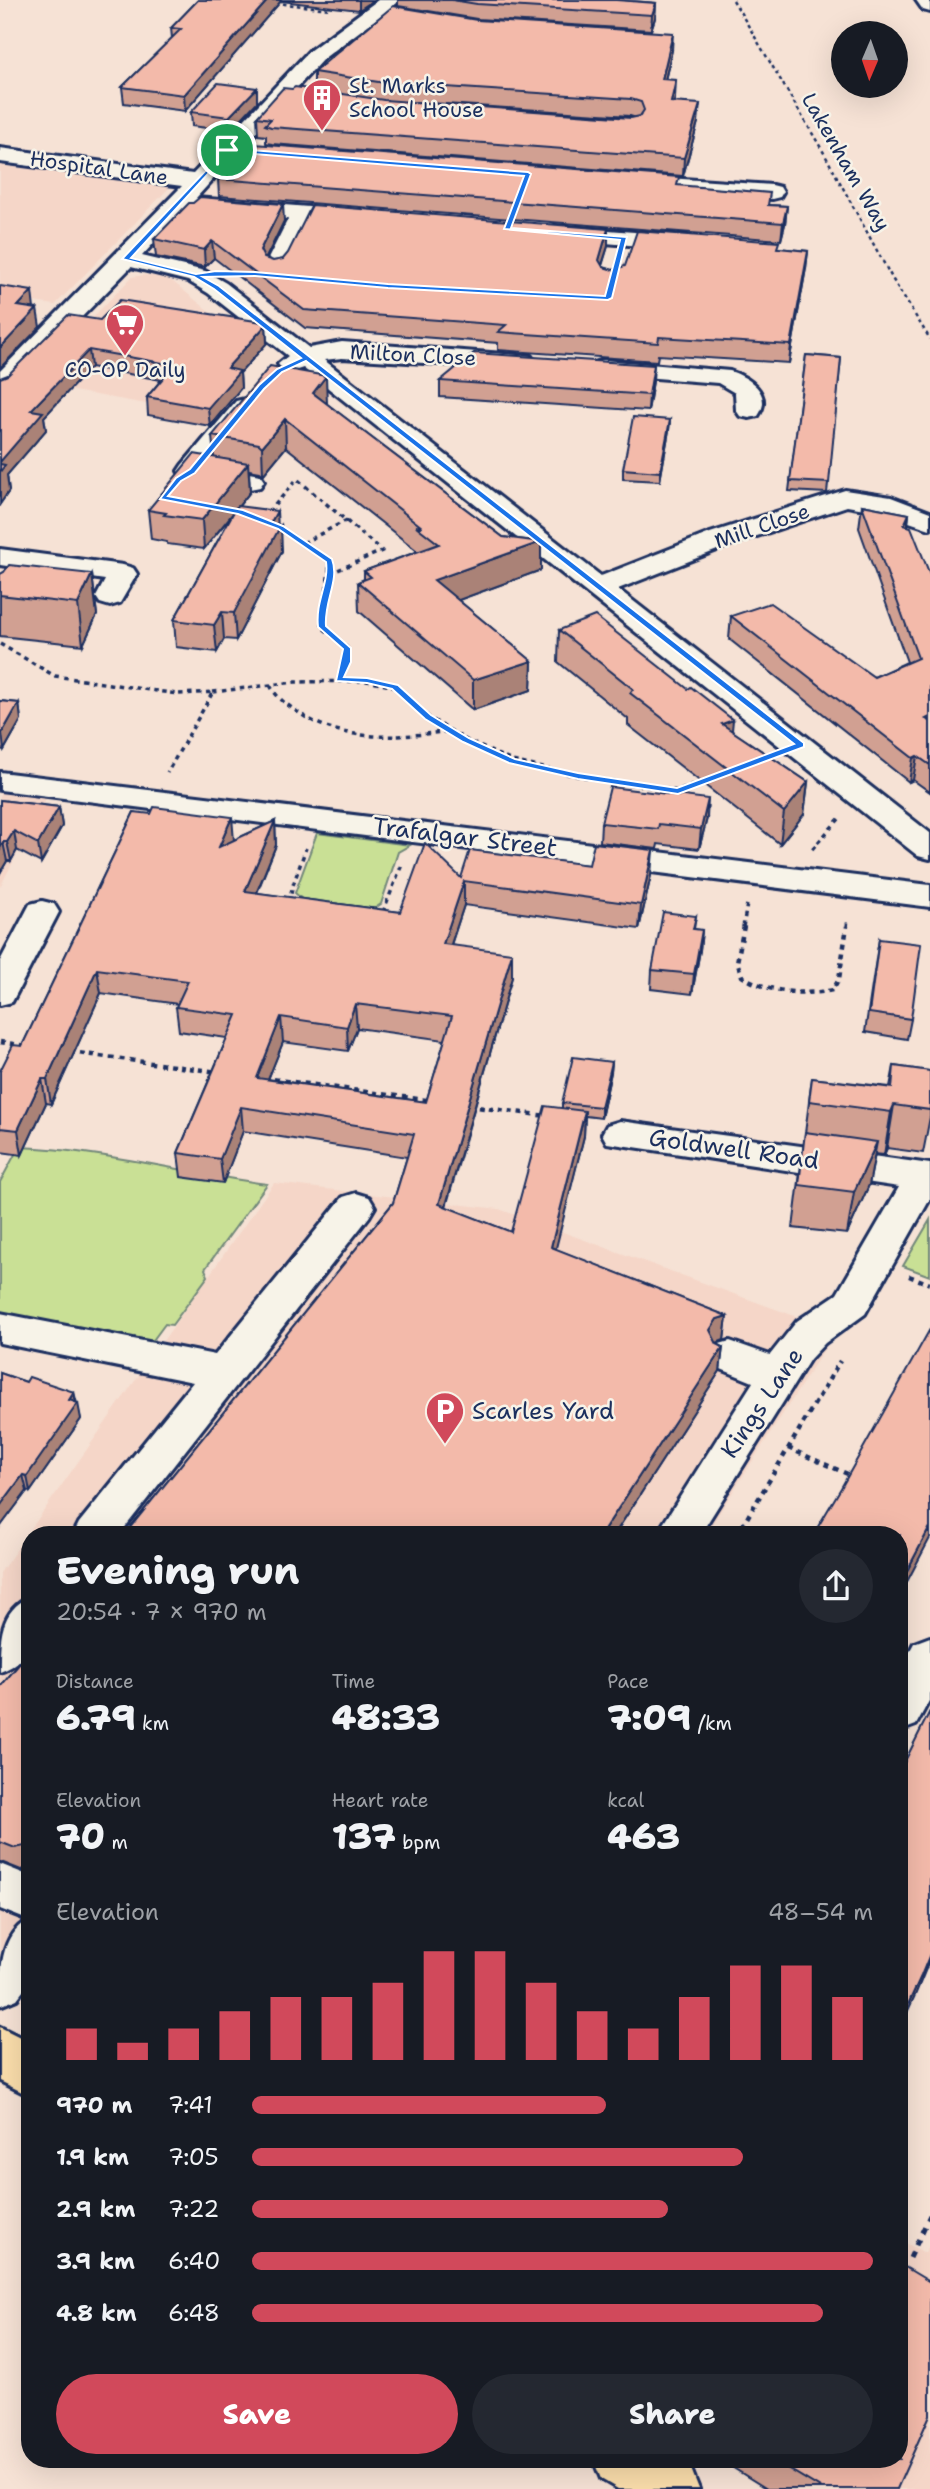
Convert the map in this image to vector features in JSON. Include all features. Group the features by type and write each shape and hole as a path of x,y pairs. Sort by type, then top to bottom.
{"main road":[{"path":"0,2051 21,2066"},
{"path":"636,2468 671,2489"}],"street":[{"path":"926,0 930,6"},
{"path":"0,386 126,259 316,55 383,10"},
{"path":"278,93 302,96"},
{"path":"227,150 253,152"},
{"name":"Hospital Lane","path":"0,155 198,181"},
{"path":"611,181 772,192"},
{"path":"178,203 384,220"},
{"path":"275,270 302,214"},
{"path":"533,231 703,244"},
{"path":"617,265 624,239"},
{"path":"126,259 196,276 216,288 930,849"},
{"path":"0,349 34,354"},
{"name":"Milton Close","path":"250,481 192,471 266,383 280,371 306,358 320,353 359,350 544,363"},
{"path":"585,366 721,376 738,382 748,391 749,410"},
{"name":"Mill Close","path":"597,587 720,539 845,498 881,503 930,522"},
{"path":"13,567 123,574"},
{"name":"Trafalgar Street","path":"0,781 930,895"},
{"path":"0,994 43,912"},
{"name":"Goldwell Road","path":"620,1134 927,1177"},
{"name":"Kings Lane","path":"683,1526 776,1374 811,1332 850,1304 927,1177"},
{"path":"101,1526 356,1207"},
{"path":"0,1328 223,1372"},
{"path":"730,1356 776,1374"},
{"path":"0,1653 21,1626"},
{"path":"908,1697 930,1656"},
{"path":"0,1886 21,1895"},
{"path":"0,1983 21,1954"}],"path":[{"name":"Lakenham Way","path":"733,0 930,339"},
{"path":"276,3 383,10"},
{"path":"261,520 297,479 382,551 331,573"},
{"path":"303,543 346,520"},
{"path":"271,524 330,561 331,573 320,610 322,627 347,648 346,662 339,680"},
{"path":"0,644 55,676 177,694 339,680 367,681 395,687 428,717 512,761 603,780 678,791 713,778"},
{"path":"270,685 272,691 301,718 344,735 406,737 451,731"},
{"path":"153,798 213,692"},
{"path":"794,879 799,864 844,814 870,801"},
{"path":"301,904 291,894 310,838 307,828 311,818"},
{"path":"379,915 385,912 406,854 415,847 428,844 432,833"},
{"path":"738,872 736,888 746,895 748,906 736,968 741,979 754,985 821,995 834,990 839,979 849,911 866,902 868,888"},
{"path":"0,1042 28,1046"},
{"path":"69,1052 222,1072"},
{"path":"263,1078 443,1102"},
{"path":"457,1104 554,1117"},
{"path":"907,1275 930,1284"},
{"path":"742,1526 845,1353"},
{"path":"788,1448 859,1479"},
{"path":"910,2258 930,2215"}],"shaded area":[{"path":"0,165 170,187 55,305 0,297"},
{"path":"145,275 172,281 226,325 152,405 29,383 132,277"},
{"path":"0,772 56,779 0,887"},
{"path":"274,1183 499,1209 836,1331 711,1526 33,1526"},
{"path":"21,1543 21,1965 0,1951 0,1573"},
{"path":"908,2244 925,2253 930,2244 930,2489 856,2489 887,2468 908,2468"}],"green space":[{"path":"317,833 410,845 398,852 381,904 374,909 303,900 295,893"},
{"path":"19,1147 82,1152 267,1184 205,1269 208,1276 172,1325 165,1324 145,1351 0,1322 0,1182"},
{"path":"930,1220 930,1276 903,1266"}],"building":[{"path":"198,0 268,0 184,95 122,87 181,29 171,28"},
{"path":"452,0 616,0 656,3 652,15 477,4"},
{"path":"393,6 477,20 673,33 662,79 676,80 671,102 700,104 684,158 271,127 265,125 271,119 257,117 283,88 295,87 384,100 631,118 640,116 644,110 641,102 631,99 385,83 314,72"},
{"path":"218,83 257,88 229,117 191,112"},
{"path":"254,144 679,177 677,185 770,193 768,205 787,206 783,223 218,179"},
{"path":"200,197 283,204 260,250 264,258 273,261 283,259 288,253 312,205 608,229 599,260 603,267 613,270 625,266 637,231 779,242 777,248 808,251 791,345 659,337 658,343 498,332 506,325 304,310 212,241 204,250 154,239 189,203"},
{"path":"0,286 32,291 18,306 37,309 0,348"},
{"path":"120,300 262,322 266,325 227,368 240,371 208,408 147,397 174,365 89,350 31,410 43,412 0,462 0,378 8,375 68,315 100,320"},
{"path":"474,353 654,365 649,395 440,381"},
{"path":"806,355 841,358 829,483 790,481"},
{"path":"270,366 326,376 313,393 503,537 541,542 434,580 532,661 473,680 358,582 371,577 364,571 439,544 416,526 422,527 285,419 262,447 259,444 212,436"},
{"path":"633,417 670,420 660,472 623,469"},
{"path":"194,454 248,463 202,520 148,510"},
{"path":"862,505 909,514 904,525 911,527 930,575 930,717 926,719 930,721 930,765 917,756 913,758 731,616 770,603 874,677 918,658"},
{"path":"237,506 277,511 270,524 281,525 234,613 222,612 214,625 174,620"},
{"path":"9,565 92,574 78,604 0,595 0,574"},
{"path":"595,616 688,689 691,687 733,720 722,724 808,782 784,812 630,693 633,689 559,630"},
{"path":"0,701 19,703 2,733 0,733"},
{"path":"610,787 708,799 701,829 659,824 658,829 601,823"},
{"path":"0,800 59,807 38,844 14,831 0,848"},
{"path":"154,807 232,817 219,847 275,821 245,891 400,912 425,843 461,878 470,850 589,865 594,843 653,850 641,905 464,881 443,944 512,953 439,1204 511,1232 545,1106 585,1111 551,1247 727,1316 717,1319 710,1330 717,1344 723,1347 607,1526 131,1526 393,1203 414,1134 241,1107 220,1159 178,1153 237,1015 176,1007 188,981 97,969 47,1079 42,1079 18,1130 0,1128 0,1071 13,1045 22,1046 134,812 151,814","holes":["355,1004 452,1016 426,1102 257,1078 281,1017 347,1027"]},
{"path":"663,912 696,916 693,929 702,930 694,974 652,970"},
{"path":"879,939 921,944 911,1019 869,1013"},
{"path":"573,1057 612,1062 601,1107 562,1103"},
{"path":"894,1066 930,1071 930,1110 894,1105 891,1112 809,1101 812,1078 892,1088"},
{"path":"805,1132 877,1142 854,1192 799,1185"},
{"path":"930,1329 930,1527 908,1569 908,1526 818,1526"},
{"path":"0,1373 26,1382 29,1377 74,1392 69,1400 78,1403 27,1476 23,1475 0,1506"},
{"path":"21,1662 21,1847 15,1848 0,1842 0,1687"},
{"path":"930,1711 930,1954 908,2004 908,1755"},
{"path":"908,2269 930,2282 930,2415 908,2464"},
{"path":"787,2468 906,2468 897,2489 822,2489"}],"place":[{"name":"St. Marks School House","path":"322,132"},
{"name":"CO-OP Daily","path":"125,357"},
{"name":"Scarles Yard","path":"445,1445"}],"route":[{"path":"227,150 126,259 196,276 216,288 306,358 280,371 262,387 192,471 178,480 163,498 240,512 281,527 330,561 331,573 320,610 322,627 347,648 346,662 339,680 367,681 395,687 428,717 466,740 512,761 578,776 678,791 800,745 378,416 306,358 261,323 216,288 196,276 216,273 255,274 388,286 608,298 624,239 507,229 528,174 227,150"}]}
